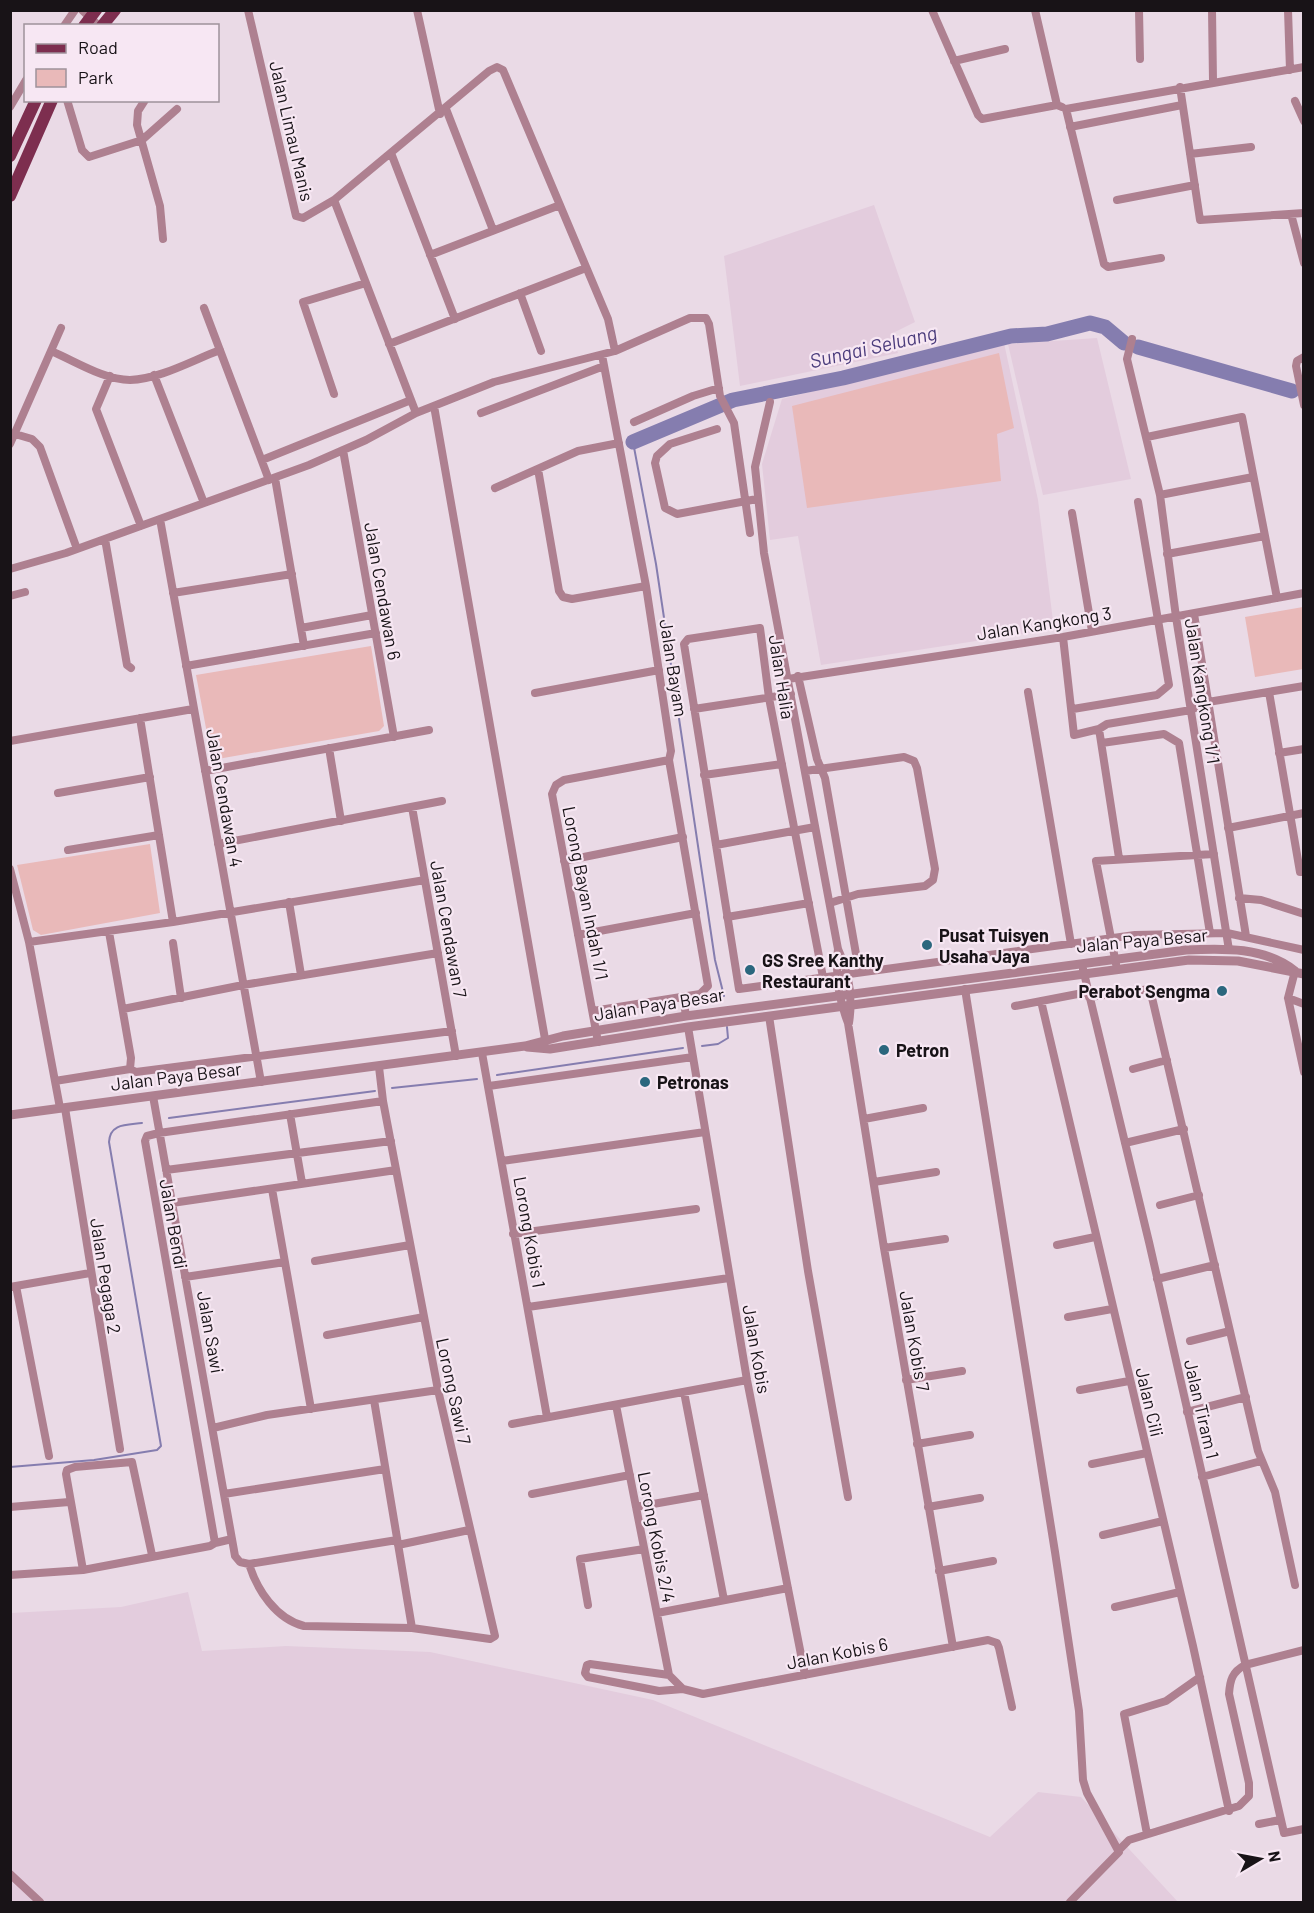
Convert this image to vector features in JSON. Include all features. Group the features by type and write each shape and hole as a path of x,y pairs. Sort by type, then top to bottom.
{"main road":[{"path":"92,19 115,10"},
{"path":"10,156 35,102"},
{"path":"10,195 51,102"}],"street":[{"path":"65,24 75,10"},
{"name":"Jalan Limau Manis","path":"248,10 296,216 308,217 334,200"},
{"path":"417,10 443,111 493,230"},
{"path":"932,10 978,115 986,120 1057,105 1066,109 1213,81 1304,68"},
{"path":"1035,10 1057,105"},
{"path":"1139,10 1140,59"},
{"path":"1212,10 1213,81"},
{"path":"1288,10 1290,70"},
{"path":"954,61 1005,49"},
{"path":"416,413 334,200 489,71 497,67 503,70 608,319 615,351"},
{"path":"10,107 24,83"},
{"path":"1180,87 1200,220 1304,213"},
{"path":"1295,101 1304,121"},
{"path":"67,102 82,150 89,157 142,140 177,109"},
{"path":"144,102 138,111 137,124 160,206 163,239"},
{"path":"1070,127 1182,105"},
{"path":"1066,109 1104,264 1108,267 1161,258"},
{"path":"1190,154 1251,147"},
{"path":"391,153 455,319"},
{"path":"1117,200 1195,185"},
{"path":"430,255 560,205"},
{"path":"1291,214 1304,263"},
{"path":"389,344 586,268"},
{"path":"334,394 303,302 366,283"},
{"path":"520,293 541,351"},
{"path":"204,308 262,460 272,479 292,573 304,646"},
{"path":"10,569 77,549 272,479 343,450 416,413 494,382 615,351 690,318 705,318 712,333 720,392 734,423 750,533"},
{"path":"10,444 61,328"},
{"name":"Jalan Kangkong 1/1","path":"1132,339 1127,359 1160,495 1176,616 1230,950"},
{"path":"51,351 110,376 131,380 154,375 220,350"},
{"name":"Jalan Bayam","path":"602,355 646,586 671,751 669,760 708,986 700,994 683,997"},
{"path":"1304,357 1297,361 1296,366 1304,405"},
{"path":"482,412 604,366"},
{"path":"154,375 204,503"},
{"path":"110,376 96,410 141,526"},
{"path":"634,422 693,396 720,392"},
{"path":"262,460 411,400"},
{"path":"770,402 755,467 757,499 838,949 838,975 847,1006"},
{"path":"434,406 545,1039"},
{"path":"1147,437 1242,417 1277,598"},
{"path":"717,429 670,444 657,456 655,463 662,503 670,513 677,514 757,499"},
{"path":"15,434 32,439 40,447 77,549"},
{"path":"495,488 578,451 619,443"},
{"name":"Jalan Cendawan 6","path":"343,450 394,736"},
{"path":"538,469 559,591 563,597 572,599 646,586"},
{"path":"1160,495 1254,477"},
{"path":"1073,709 1157,695 1169,685 1138,502"},
{"path":"1071,513 1092,632"},
{"name":"Jalan Cendawan 4","path":"160,519 261,1082"},
{"path":"1167,554 1265,536"},
{"path":"105,539 127,665 131,668"},
{"path":"173,593 292,573"},
{"path":"10,596 25,592"},
{"name":"Jalan Kangkong 3","path":"788,679 1063,637 1304,593"},
{"path":"1194,614 1246,936"},
{"path":"301,628 372,615"},
{"name":"Jalan Halia","path":"760,628 769,698 823,977 739,988 694,709 685,641 760,628"},
{"path":"186,666 376,633"},
{"path":"1063,637 1073,709 1074,735 1099,729 1107,724 1191,710 1208,702 1304,686"},
{"path":"535,693 659,670"},
{"path":"798,676 821,768 848,898 859,971"},
{"path":"1028,692 1071,944"},
{"path":"1269,692 1289,816 1302,872"},
{"path":"694,709 791,694"},
{"path":"10,741 194,709"},
{"path":"140,718 173,922"},
{"path":"1099,729 1119,858"},
{"path":"204,771 429,730"},
{"path":"1102,743 1164,734 1179,743 1210,933"},
{"path":"329,748 340,821"},
{"path":"1279,753 1304,749"},
{"path":"805,771 904,757 914,761 917,768 935,869 933,880 925,886 858,894 830,903"},
{"name":"Lorong Bayan Indah 1/1","path":"598,1042 552,794 556,785 564,780 669,760"},
{"path":"704,775 782,764"},
{"path":"58,793 150,777"},
{"path":"218,844 442,801"},
{"name":"Jalan Cendawan 7","path":"412,807 456,1056"},
{"path":"1227,828 1304,813"},
{"path":"716,845 815,827"},
{"path":"68,850 159,835"},
{"path":"564,861 683,837"},
{"path":"1116,963 1096,861 1214,854"},
{"name":"Jalan Pegaga 2","path":"10,868 29,942 62,1108 120,1449"},
{"path":"29,942 173,922 425,880"},
{"path":"1239,898 1261,900 1304,914"},
{"path":"289,902 301,975"},
{"path":"727,917 809,903"},
{"path":"578,935 696,913"},
{"path":"109,932 131,1058 130,1069"},
{"path":"823,977 1166,933 1227,933 1304,950"},
{"path":"172,943 181,998"},
{"path":"838,949 847,973 845,994"},
{"name":"Jalan Paya Besar","path":"525,1046 550,1049 688,1027 1084,973 1116,963 1186,950 1230,950 1268,955 1281,960 1299,973"},
{"path":"123,1009 243,985 438,953"},
{"name":"Jalan Paya Besar","path":"10,1115 482,1053 525,1046 545,1039 686,1016 1082,962 1116,963 1209,959 1299,973"},
{"name":"Jalan Tiram 1","path":"1082,962 1280,1820"},
{"path":"1299,973 1288,998 1304,1072"},
{"path":"965,989 1057,1563 1079,1711 1083,1780 1087,1792 1119,1851"},
{"path":"1015,1006 1089,994 1150,989 1245,1397 1261,1461 1275,1492 1295,1585"},
{"path":"593,1011 683,997 686,1016"},
{"path":"1288,998 1304,1005"},
{"name":"Jalan Cili","path":"1041,1001 1200,1677 1229,1811"},
{"name":"Jalan Kobis 7","path":"847,1006 884,1248 953,1647"},
{"path":"770,1016 808,1271 848,1497"},
{"name":"Jalan Kobis","path":"688,1027 747,1380 805,1675"},
{"path":"55,1081 130,1069 136,1072 452,1031"},
{"name":"Lorong Kobis 1","path":"482,1053 547,1417"},
{"path":"489,1086 693,1057"},
{"path":"1132,1069 1167,1060"},
{"name":"Lorong Sawi 7","path":"379,1067 383,1101 438,1390 495,1636 490,1639 412,1628"},
{"name":"Jalan Sawi","path":"153,1096 235,1556 240,1562 249,1564"},
{"path":"159,1133 383,1101"},
{"path":"864,1119 923,1108"},
{"path":"290,1114 302,1183"},
{"path":"1125,1143 1184,1129"},
{"path":"502,1161 705,1132"},
{"name":"Jalan Bendi","path":"159,1133 147,1136 145,1141 147,1157 215,1543"},
{"path":"166,1170 391,1141"},
{"path":"172,1203 396,1170"},
{"path":"874,1182 936,1172"},
{"path":"272,1189 310,1409"},
{"path":"1160,1204 1199,1195"},
{"path":"513,1234 696,1209"},
{"path":"1057,1245 1095,1237"},
{"path":"884,1248 945,1239"},
{"path":"315,1260 410,1245"},
{"path":"185,1277 285,1262"},
{"path":"1157,1279 1215,1265"},
{"path":"49,1456 13,1286 90,1273"},
{"path":"528,1307 729,1278"},
{"path":"1068,1317 1112,1309"},
{"path":"327,1335 424,1317"},
{"path":"1190,1341 1230,1331"},
{"path":"906,1380 962,1371"},
{"path":"512,1424 747,1380"},
{"path":"1080,1390 1129,1381"},
{"path":"213,1428 267,1415 438,1390"},
{"path":"684,1392 724,1600"},
{"path":"1187,1412 1245,1397"},
{"path":"374,1400 385,1469 398,1543 412,1628 304,1626 292,1623 261,1592 249,1564 398,1543 469,1530"},
{"name":"Lorong Kobis 2/4","path":"616,1404 669,1675"},
{"path":"917,1444 970,1435"},
{"path":"1092,1464 1147,1453"},
{"path":"83,1570 69,1502 68,1470 127,1461 135,1466 152,1555"},
{"path":"1202,1476 1261,1461"},
{"path":"224,1494 385,1469"},
{"path":"532,1494 630,1475"},
{"path":"636,1508 704,1495"},
{"path":"928,1506 980,1498"},
{"path":"10,1507 69,1502"},
{"path":"1104,1535 1163,1521"},
{"path":"10,1575 83,1570 152,1555 210,1546 232,1539"},
{"path":"588,1605 580,1559 644,1549"},
{"path":"939,1571 993,1561"},
{"path":"657,1613 788,1588"},
{"path":"1115,1607 1180,1592"},
{"name":"Jalan Kobis 6","path":"669,1675 658,1676 590,1664 587,1665 585,1673 588,1677 659,1691 683,1689 703,1694 988,1640 997,1643 1012,1707"},
{"path":"1070,1902 1129,1840 1229,1811 1239,1806 1249,1796 1249,1783 1229,1694 1233,1674 1245,1665 1304,1650"},
{"path":"669,1675 683,1689"},
{"path":"1147,1834 1124,1714 1167,1701 1200,1677"},
{"path":"1258,1824 1280,1820 1284,1833 1304,1829"},
{"path":"10,1874 40,1902"}],"shaded area":[{"path":"874,205 915,322 891,334 898,353 740,386 724,256"},
{"path":"1097,338 1131,479 1043,495 1008,344"},
{"path":"1004,343 1038,500 1054,629 821,665 798,536 770,540 762,464 782,399"},
{"path":"188,1592 202,1651 286,1646 430,1652 653,1700 990,1837 1038,1792 1081,1797 1178,1902 11,1902 11,1613 121,1607"}],"green space":[{"path":"999,353 1014,428 997,434 1001,481 807,508 792,406"},
{"path":"1303,607 1303,669 1255,677 1245,617"},
{"path":"371,646 384,726 379,731 212,760 196,675"},
{"path":"150,844 160,913 41,935 33,930 17,865"}],"waterway":[{"name":"Sungai Seluang","path":"633,442 733,400 843,378 1011,336 1047,334 1090,323 1105,327 1124,343"},
{"name":"Sungai Seluang","path":"1138,347 1292,391"},
{"path":"633,442 656,564 715,960 724,996"},
{"path":"702,1046 718,1044 728,1038 727,1027"},
{"path":"497,1075 683,1048"},
{"path":"392,1088 477,1079"},
{"path":"169,1118 375,1091"},
{"path":"10,1467 94,1460 157,1450 161,1446 109,1142 112,1131 116,1128 142,1123"}],"place":[{"name":"Pusat Tuisyen Usaha Jaya","path":"927,945"},
{"name":"GS Sree Kanthy Restaurant","path":"750,970"},
{"name":"Perabot Sengma","path":"1222,991"},
{"name":"Petron","path":"884,1050"},
{"name":"Petronas","path":"645,1082"}]}
